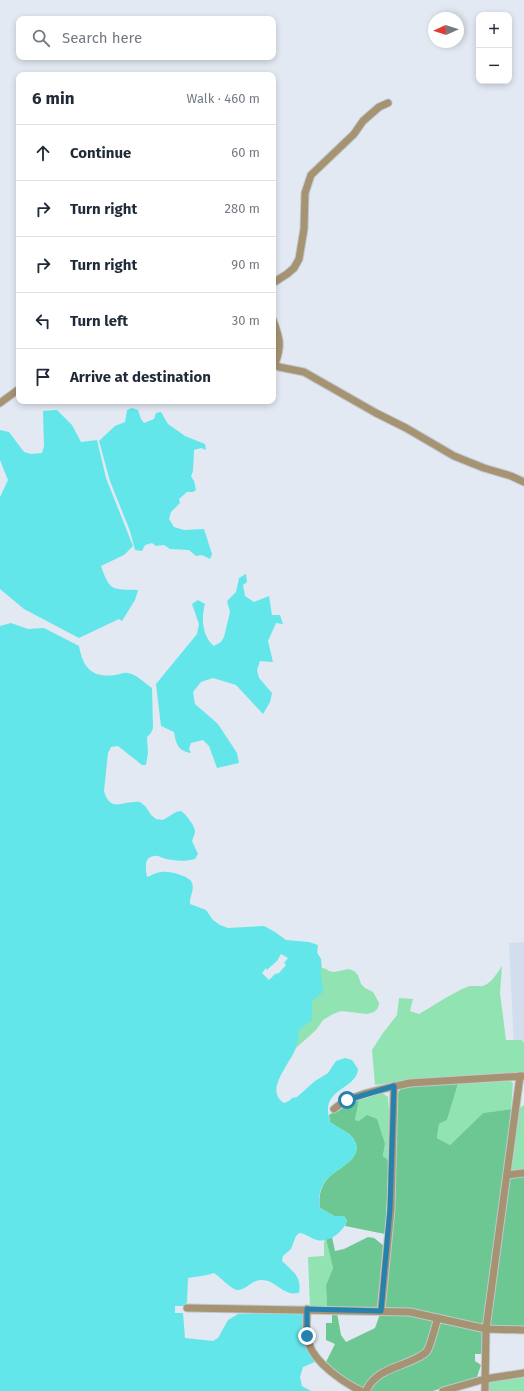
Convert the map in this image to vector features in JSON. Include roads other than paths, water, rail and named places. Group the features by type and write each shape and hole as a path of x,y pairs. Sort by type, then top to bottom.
{"street":[{"path":"276,281 294,268 299,259 304,229 305,193 311,175 354,134 363,121 379,107 388,103"},
{"path":"276,331 280,345 276,360"},
{"path":"276,365 304,372 454,456 524,482"},
{"path":"0,403 16,391"},
{"path":"334,1109 347,1100 394,1086 410,1083 522,1076 486,1329 485,1391"},
{"path":"381,1311 390,1209 394,1086"},
{"path":"507,1174 524,1173"},
{"path":"187,1308 410,1312 486,1329 524,1330"},
{"path":"307,1309 307,1336 311,1350 340,1379 361,1391"},
{"path":"366,1391 369,1384 380,1374 411,1362 423,1355 428,1350 438,1318"},
{"path":"443,1391 485,1379 524,1373"}],"water":[{"path":"132,408 138,410 144,423 154,419 156,413 161,412 168,424 185,436 205,444 206,450 201,448 194,450 193,471 191,476 196,490 193,492 187,492 179,499 180,503 171,512 169,519 174,527 184,530 204,529 212,554 210,559 202,555 196,556 189,550 170,549 164,545 156,546 152,543 145,545 142,551 135,550 130,531 110,481 99,441 115,426 125,422 127,410"},
{"path":"57,410 72,425 81,442 97,440 106,478 133,546 124,555 101,566 107,581 110,585 117,589 138,590 135,600 122,621 119,619 79,638 24,609 0,589 0,497 8,480 0,460 0,430 9,432 24,452 31,454 42,453 44,446 43,411"},
{"path":"246,574 247,582 243,585 245,596 254,602 269,596 272,615 280,615 283,624 276,623 268,641 273,662 260,661 257,670 259,678 272,693 270,702 263,714 236,685 213,678 201,682 193,692 195,704 218,724 237,753 239,763 217,768 209,746 203,740 191,743 189,749 191,753 183,751 178,746 174,732 161,726 156,684 197,634 199,624 192,604 198,600 205,604 203,621 207,637 214,646 221,642 224,637 230,612 227,601 236,592 239,578"},
{"path":"11,623 28,629 44,628 79,646 86,666 95,673 107,676 125,673 132,674 152,688 153,728 147,737 148,753 146,765 142,765 118,746 111,747 108,753 104,791 110,802 114,804 140,802 156,819 163,820 176,812 181,811 190,820 195,829 192,841 198,854 195,859 183,861 171,860 156,856 150,857 146,864 147,877 158,872 165,872 179,874 187,878 193,886 190,904 206,910 213,920 220,925 228,928 264,926 286,940 309,942 318,945 317,953 321,959 322,993 312,1001 312,1020 300,1029 296,1047 281,1076 276,1091 278,1097 284,1103 289,1101 292,1098 297,1097 315,1081 328,1073 336,1061 345,1058 352,1060 358,1069 353,1080 337,1092 329,1102 328,1109 330,1122 353,1138 356,1145 356,1151 354,1156 345,1165 326,1180 322,1187 319,1199 320,1208 334,1216 344,1216 347,1221 339,1233 326,1240 317,1240 299,1233 296,1236 291,1249 283,1256 282,1261 298,1278 300,1287 299,1293 290,1293 266,1280 255,1281 243,1289 236,1290 214,1273 188,1278 187,1302 185,1306 175,1306 175,1313 183,1313 185,1338 213,1341 218,1338 228,1320 238,1314 303,1311 304,1338 308,1350 317,1361 303,1367 300,1377 302,1386 311,1391 0,1391 0,626"}]}
